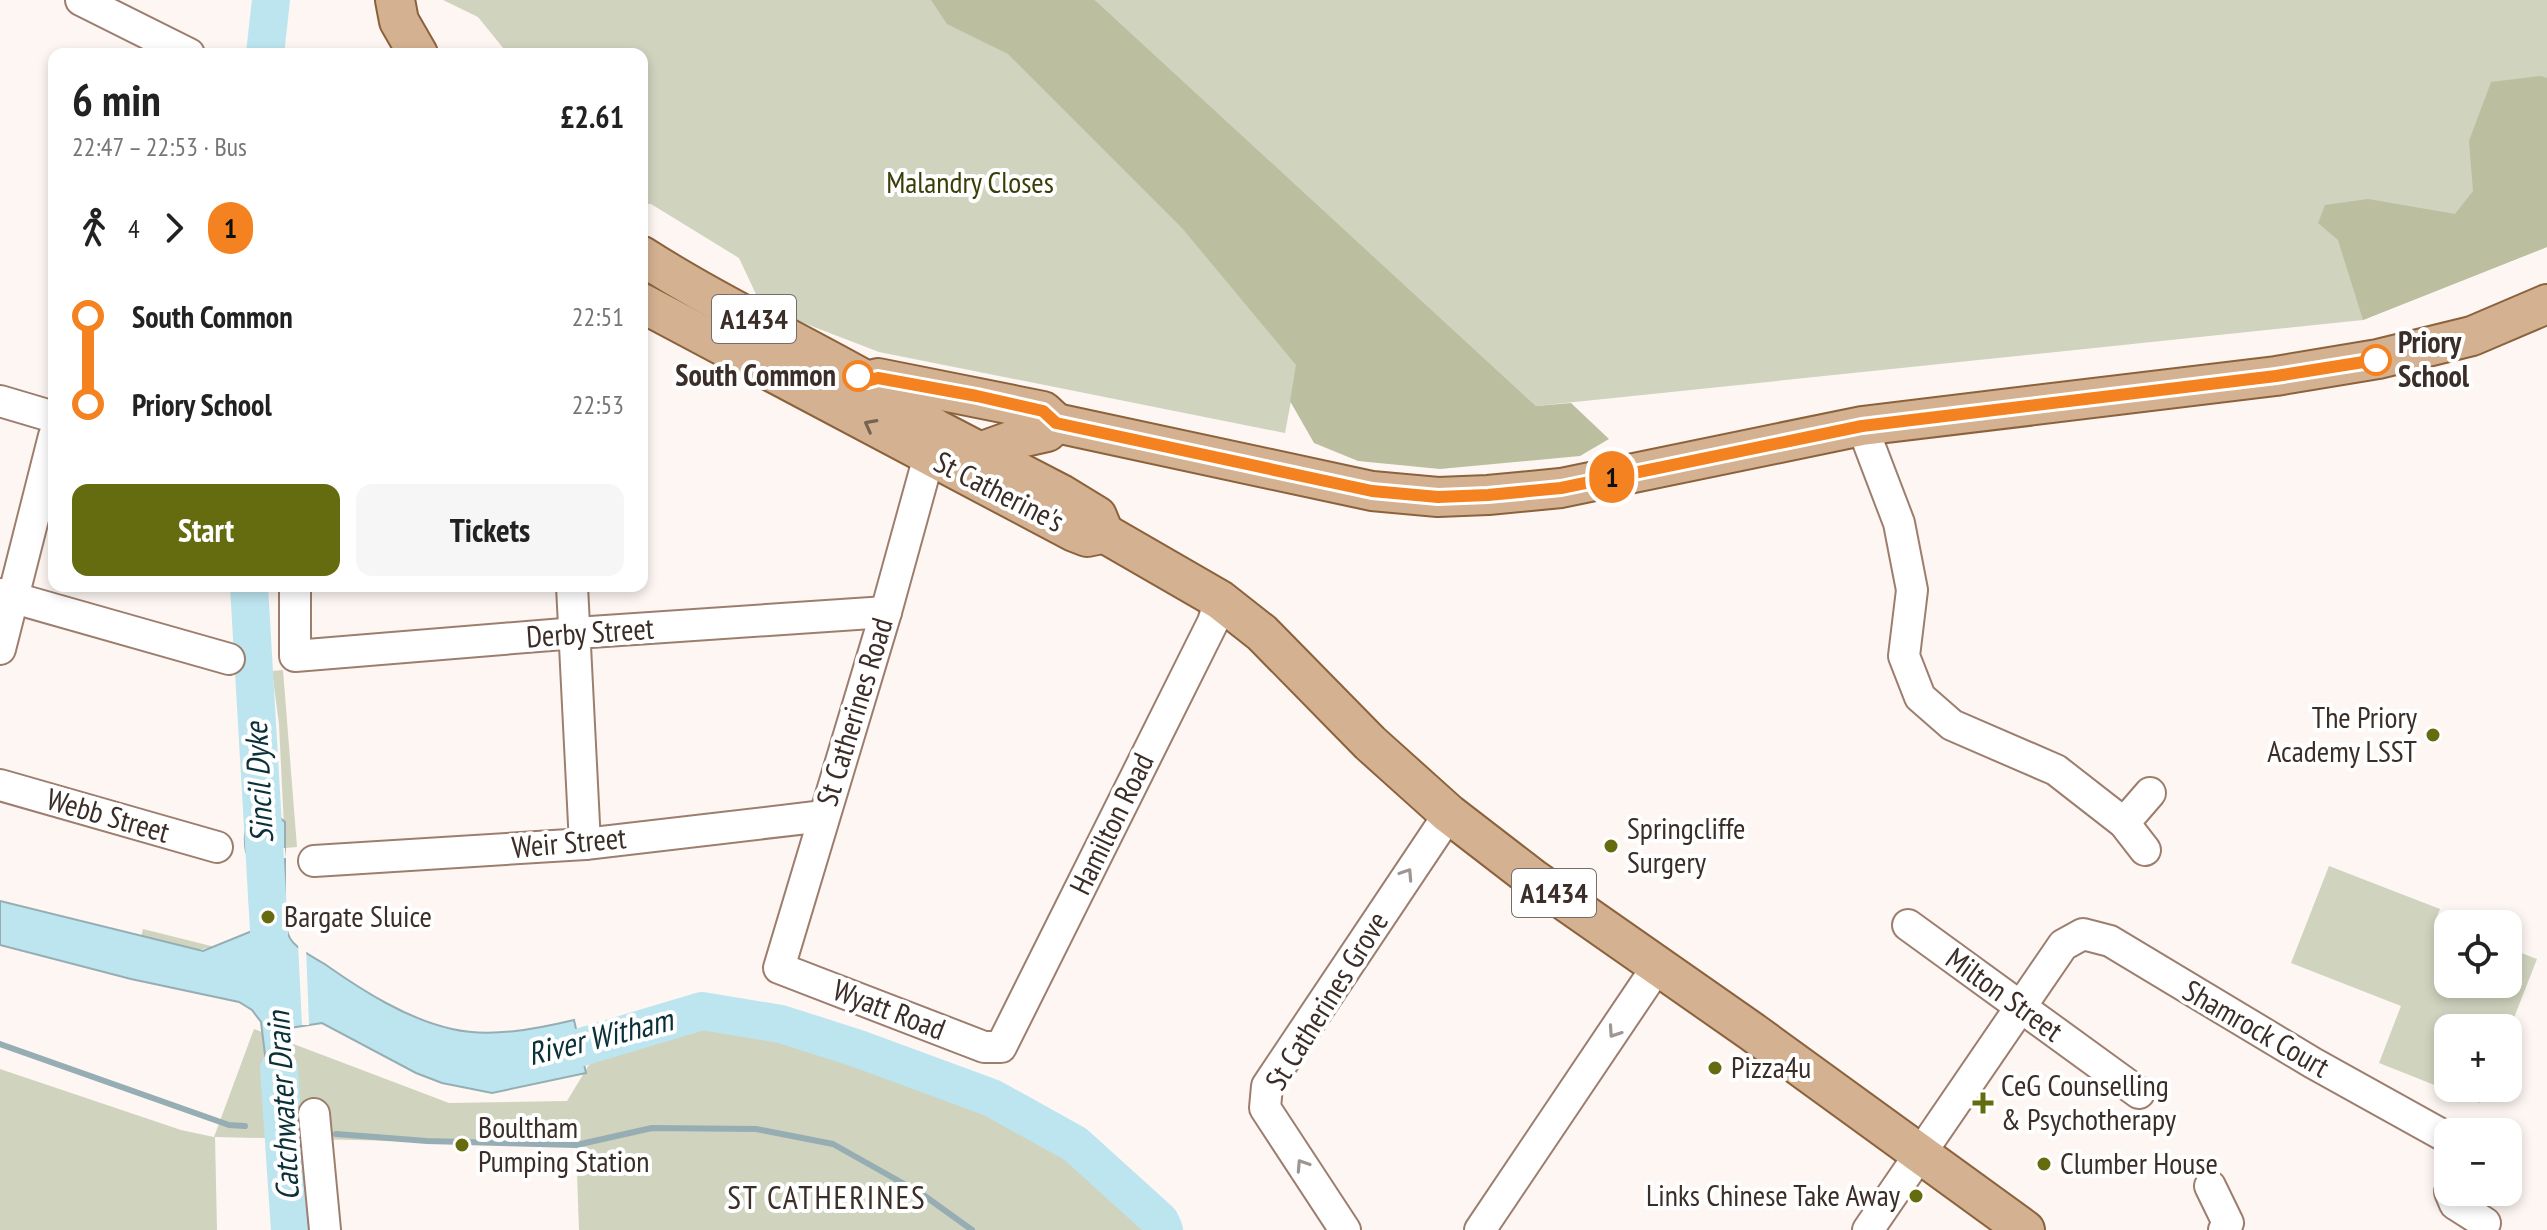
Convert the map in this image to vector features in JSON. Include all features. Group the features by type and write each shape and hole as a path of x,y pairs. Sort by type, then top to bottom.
{"main road":[{"path":"395,25 413,48"},
{"name":"St Catherine's","path":"648,260 693,288 867,381 873,392 979,453 1061,494 1097,516 1104,533 1087,537 648,306"},
{"name":"St Catherine's","path":"867,381 878,378 977,396 1043,411 1067,426 1372,491 1438,497 1488,495 1561,488 1862,426 2276,376 2378,359 2472,336 2547,304"},
{"path":"934,458 952,461 1016,439 1067,426"},
{"path":"1061,494 1055,469 1056,457 1067,426"},
{"name":"A1434","path":"1104,533 1220,600 1262,633 1370,743 1449,814 1532,878 1751,1031 2025,1230"}],"street":[{"path":"81,0 152,45"},
{"path":"0,401 48,415"},
{"path":"1862,426 1899,523 1912,590 1904,656 1920,697 1952,725 2056,770 2124,823 2145,850"},
{"path":"0,649 6,596 48,456"},
{"name":"St Catherines Road","path":"779,968 934,458"},
{"name":"Derby Street","path":"295,592 295,656 886,612"},
{"path":"573,592 585,844"},
{"path":"6,596 229,659"},
{"name":"Hamilton Road","path":"1001,1047 1213,622 1220,600"},
{"name":"Webb Street","path":"0,785 217,847"},
{"path":"2124,823 2150,793"},
{"name":"St Catherines Grove","path":"1345,1230 1265,1108 1267,1086 1449,814"},
{"name":"Weir Street","path":"314,861 585,844 824,816"},
{"name":"Milton Street","path":"1908,925 2139,1093"},
{"name":"Shamrock Court","path":"2021,1006 2063,945 2083,934 2110,941 2299,1055 2434,1130"},
{"path":"1480,1230 1657,967"},
{"name":"Wyatt Road","path":"779,968 984,1047 1001,1047"},
{"path":"1868,1230 2021,1006"},
{"path":"314,1114 325,1230"},
{"path":"2210,1186 2231,1228"},
{"path":"2458,1206 2485,1223"}],"green space":[{"name":"Malandry Closes","path":"443,0 1056,0 1427,423 1291,401 1285,433 879,352 762,307 739,258 648,204 648,48 503,48 478,17"},
{"path":"931,0 1095,0 1536,406 1571,403 1609,439 1580,456 1440,469 1358,461 1314,443 1290,401 1296,365 1182,228 1008,54 947,24"},
{"path":"1095,0 2547,0 2547,247 2363,320 1536,406"},
{"path":"2540,76 2547,78 2547,247 2363,320 2338,240 2318,223 2325,205 2368,199 2455,214 2473,191 2469,141 2491,82"},
{"path":"283,670 297,847 285,848 279,724 272,671"},
{"path":"2329,866 2440,909 2434,910 2434,998 2522,998 2515,1014 2434,1014 2434,1085 2379,1063 2401,1006 2291,963"},
{"path":"143,929 215,947 196,950 141,937"},
{"path":"2522,953 2537,959 2522,997"},
{"path":"702,1011 781,1024 992,1098 1075,1144 1160,1221 1164,1230 579,1230 576,1145 215,1137 217,1230 0,1230 0,1069 181,1130 214,1137 254,1029 449,1103 567,1101 604,1040"}],"water":[{"path":"252,795 285,822 285,904 250,906 245,837"},
{"path":"0,901 203,951 252,931 287,929 296,945 355,985 402,1011 435,1024 482,1033 529,1029 574,1020 586,1073 492,1093 442,1083 416,1073 322,1023 290,1028 294,1117 273,1120 261,1022 252,1010 239,1002 131,979 0,945"}],"pier":[{"path":"285,848 286,858 249,861 248,852"},
{"path":"298,943 306,947 309,1025 302,1025"},
{"path":"294,1067 295,1076 265,1080 264,1070"}],"waterway":[{"name":"Sincil Dyke","path":"266,48 271,0"},
{"name":"Sincil Dyke","path":"249,592 269,930 269,980"},
{"name":"River Witham","path":"530,1059 702,1011 781,1024 992,1098 1075,1144 1160,1221 1164,1230"},
{"path":"0,1044 229,1125 245,1126"},
{"name":"Catchwater Drain","path":"279,1069 290,1230"},
{"path":"336,1134 427,1141 576,1145 652,1128 756,1129 833,1144 922,1194 972,1230"}],"bus line":[{"name":"1","path":"858,376 867,381 878,378 977,396 1043,411 1056,423 1372,491 1438,497 1561,488 1862,426 2276,376 2376,360"}],"place":[{"name":"Priory School","path":"2376,360"},
{"name":"South Common","path":"858,376"},
{"name":"The Priory Academy LSST","path":"2433,735"},
{"name":"Springcliffe Surgery","path":"1611,846"},
{"name":"Bargate Sluice","path":"268,917"},
{"name":"Pizza4u","path":"1715,1068"},
{"name":"CeG Counselling & Psychotherapy","path":"1983,1103"},
{"name":"Boultham Pumping Station","path":"462,1145"},
{"name":"Clumber House","path":"2044,1164"},
{"name":"Links Chinese Take Away","path":"1916,1196"}],"district":[{"name":"ST CATHERINES","path":"827,1198"}]}
